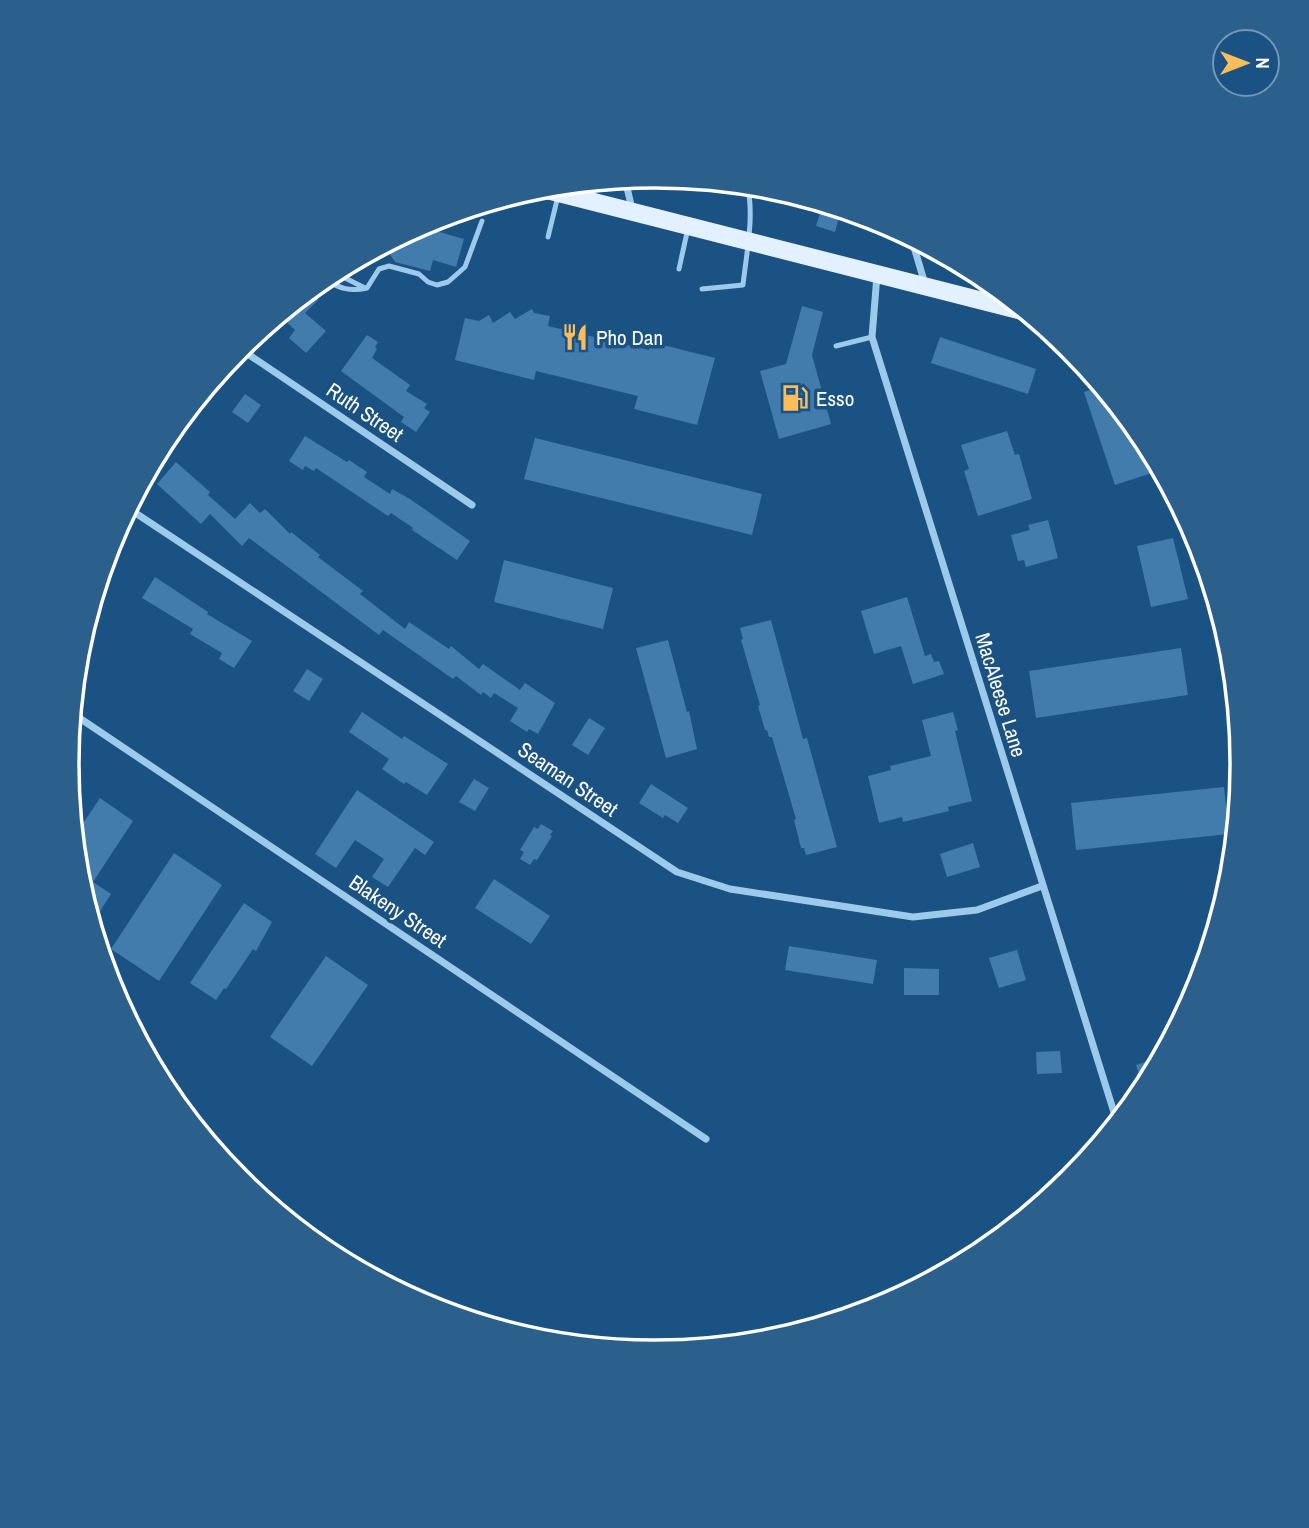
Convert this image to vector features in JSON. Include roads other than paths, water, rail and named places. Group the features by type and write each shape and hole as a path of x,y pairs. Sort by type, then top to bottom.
{"main road":[{"path":"569,195 1004,306"}],"street":[{"path":"627,189 632,210"},
{"path":"915,251 925,286"},
{"name":"MacAleese Lane","path":"877,274 872,337 1113,1111"},
{"name":"Ruth Street","path":"249,355 472,505"},
{"name":"Seaman Street","path":"136,513 677,872 730,889 913,917 976,910 1042,886"},
{"name":"Blakeny Street","path":"81,719 706,1139"}],"lane":[{"path":"702,289 743,285 749,196"},
{"path":"548,237 557,197"},
{"path":"334,285 352,291 366,288 379,269 389,266 419,274 428,282 437,285 448,282 465,267 482,221"},
{"path":"679,269 689,226"},
{"path":"346,278 366,288"},
{"path":"836,346 872,337"}],"place":[{"name":"Pho Dan","path":"575,337"},
{"name":"Esso","path":"795,398"}]}
